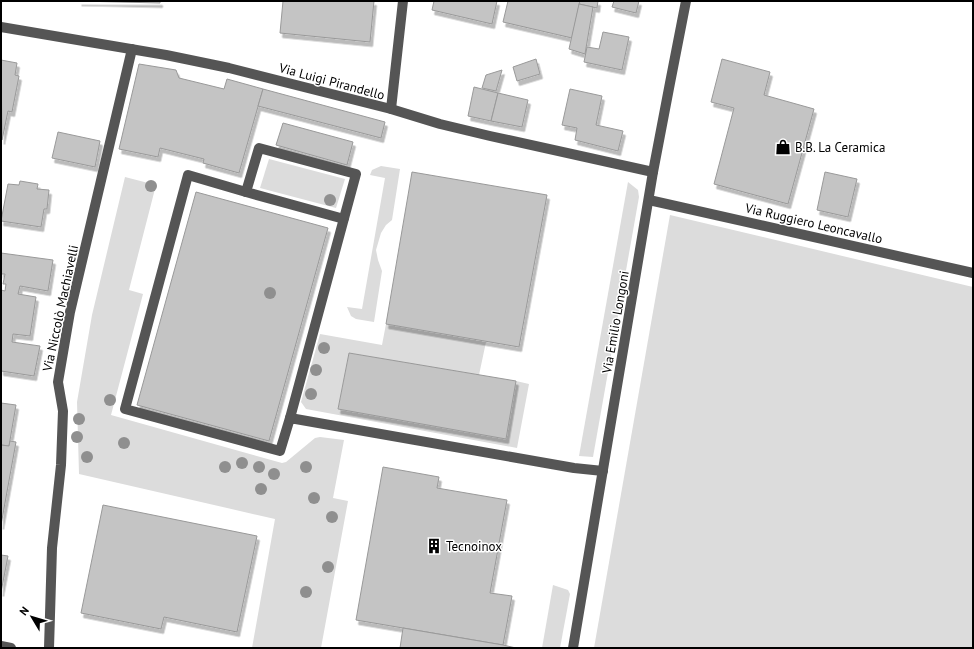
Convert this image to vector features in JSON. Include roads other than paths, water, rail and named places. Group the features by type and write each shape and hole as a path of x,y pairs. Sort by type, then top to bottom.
{"street":[{"path":"391,109 403,1"},
{"name":"Via Emilio Longoni","path":"573,648 648,200 686,1"},
{"name":"Via Luigi Pirandello","path":"1,27 132,49 228,68 391,109 440,124 653,172"},
{"name":"Via Niccolò Machiavelli","path":"49,648 52,548 62,457 63,411 58,382 70,312 132,49"},
{"path":"246,192 258,148 356,174 344,219 290,418 280,451 125,410 188,176 246,192 344,219"},
{"name":"Via Ruggiero Leoncavallo","path":"648,200 973,273"},
{"path":"290,418 574,468 603,470"},
{"path":"1,646 11,648"}],"place":[{"name":"B.B. La Ceramica","path":"783,147"},
{"name":"Tecnoinox","path":"434,546"}]}
